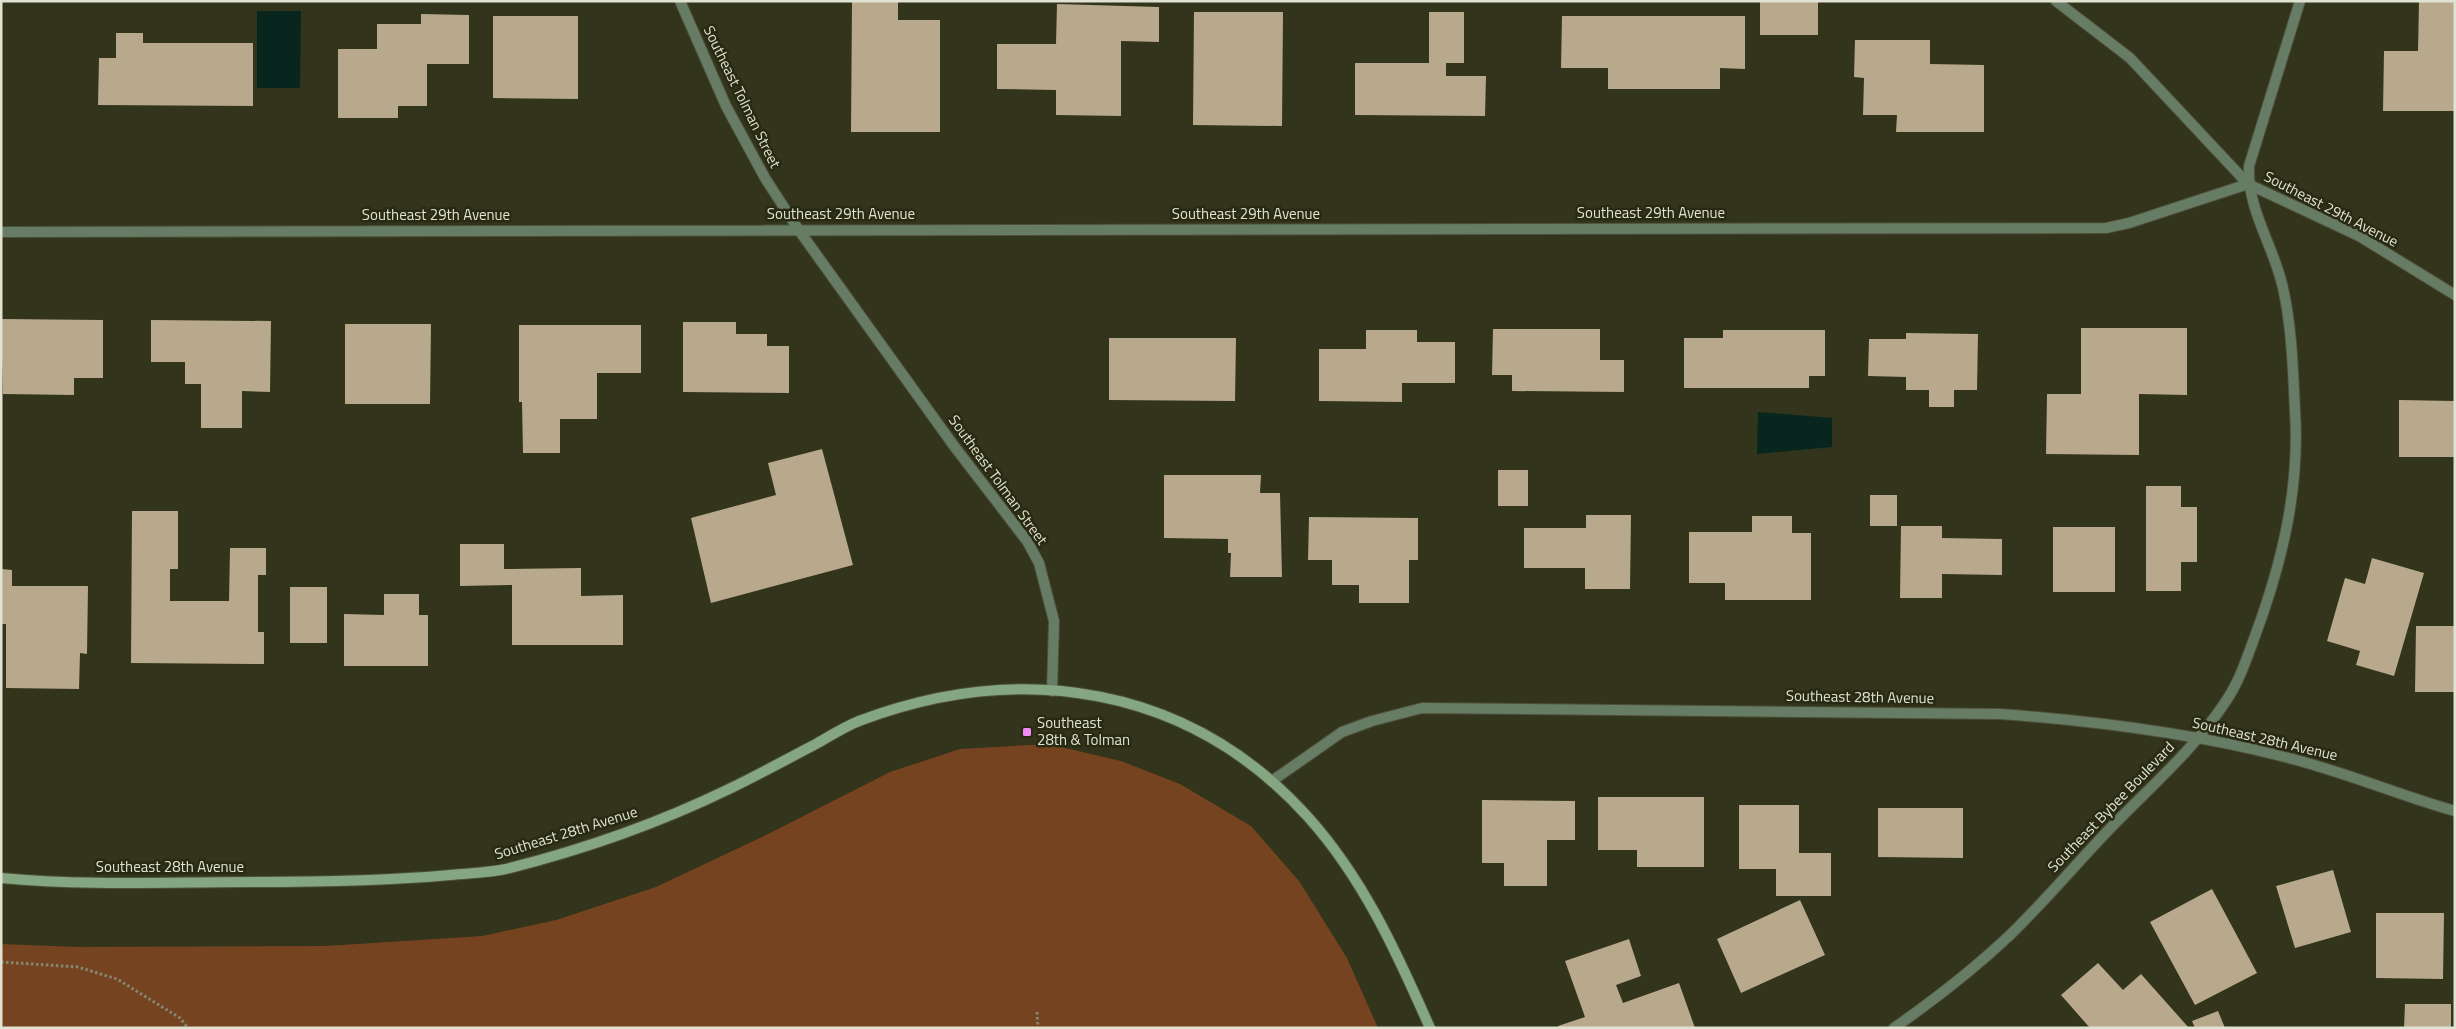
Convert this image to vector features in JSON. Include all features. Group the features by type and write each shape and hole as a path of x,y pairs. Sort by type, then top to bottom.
{"main road":[{"name":"Southeast 28th Avenue","path":"1,878 71,882 344,882 403,880 502,870 598,842 664,818 728,790 854,723 893,710 940,698 1002,689 1052,691"},
{"path":"1052,691 1093,695 1141,706 1195,728 1234,751 1272,781 1309,818 1344,863 1362,891 1405,970 1430,1028"}],"street":[{"name":"Southeast Tolman Street","path":"680,1 726,106 765,178 798,229 954,446 1027,540 1039,563 1054,621 1052,691"},
{"path":"2056,1 2130,58 2248,184"},
{"name":"Southeast Bybee Boulevard","path":"1894,1028 1936,998 2009,936 2198,738 2226,700 2245,662 2268,601 2281,555 2293,502 2296,454 2290,339 2283,288 2256,215 2248,184 2253,148 2300,1"},
{"name":"Southeast 29th Avenue","path":"1,232 2106,228 2129,223 2248,184 2359,236 2455,295"},
{"name":"Southeast 28th Avenue","path":"1272,781 1342,732 1422,708 2000,714 2050,718 2198,738 2277,755 2338,771 2455,811"}],"path":[{"path":"1,962 78,967 117,979 180,1018 188,1028"},
{"path":"1037,1012 1038,1028"}],"shaded area":[{"path":"1048,744 1121,761 1180,784 1251,826 1299,881 1347,958 1378,1028 1,1028 1,944 79,947 326,946 482,936 556,920 656,887 768,834 890,772 960,749"}],"water":[{"path":"257,11 301,11 300,88 257,88"},
{"path":"1758,412 1832,418 1832,447 1757,454"}],"building":[{"path":"852,1 898,1 898,20 940,20 940,132 851,132"},
{"path":"1760,1 1818,1 1818,35 1760,35"},
{"path":"2419,1 2455,1 2455,111 2383,111 2384,51 2418,51"},
{"path":"1057,4 1159,7 1159,42 1121,41 1121,116 1056,115 1056,90 997,89 997,44 1056,44"},
{"path":"1194,12 1283,12 1282,126 1193,125"},
{"path":"1429,12 1464,12 1464,63 1446,63 1446,76 1486,76 1485,116 1355,115 1355,63 1429,63"},
{"path":"421,14 469,15 469,64 427,64 427,106 398,106 398,118 338,118 338,49 377,49 377,24 421,24"},
{"path":"493,16 578,16 578,99 493,98"},
{"path":"1562,16 1745,16 1745,69 1720,68 1720,89 1608,89 1608,68 1561,68"},
{"path":"116,33 143,33 143,43 253,43 253,106 98,105 99,58 116,58"},
{"path":"1855,40 1930,40 1930,64 1984,65 1984,132 1896,132 1897,115 1863,115 1864,78 1854,77"},
{"path":"1,319 103,320 103,378 74,378 74,395 3,394"},
{"path":"151,320 271,321 270,392 242,391 242,428 201,428 201,384 185,384 185,362 151,362"},
{"path":"683,322 736,322 736,334 767,334 767,346 789,346 789,393 683,392"},
{"path":"345,324 431,324 430,404 345,404"},
{"path":"519,325 641,325 641,373 597,373 597,419 560,419 560,453 523,453 522,402 519,402"},
{"path":"2081,328 2187,328 2187,395 2139,394 2139,455 2046,454 2047,394 2081,394"},
{"path":"1493,329 1600,329 1600,360 1624,360 1624,392 1512,391 1512,375 1492,375"},
{"path":"1366,330 1417,330 1417,342 1455,342 1455,383 1402,383 1402,402 1319,401 1319,349 1366,349"},
{"path":"1723,330 1825,330 1825,376 1809,376 1809,388 1684,388 1684,338 1723,338"},
{"path":"1906,333 1978,334 1977,390 1954,390 1954,407 1929,407 1929,390 1906,390 1906,377 1868,376 1869,339 1906,339"},
{"path":"1109,338 1236,338 1235,401 1109,400"},
{"path":"2399,400 2455,401 2455,457 2399,457"},
{"path":"822,449 853,565 711,603 691,518 776,495 768,463"},
{"path":"1498,470 1528,470 1528,506 1498,506"},
{"path":"1164,475 1261,475 1260,493 1280,493 1282,577 1230,577 1231,553 1228,553 1228,539 1164,538"},
{"path":"2146,486 2181,486 2181,507 2197,507 2197,562 2181,562 2181,591 2146,591"},
{"path":"1870,495 1897,495 1897,526 1870,526"},
{"path":"132,511 178,511 178,569 170,569 170,601 229,601 230,548 266,548 266,575 258,575 258,632 264,632 264,664 131,663"},
{"path":"1586,515 1631,515 1630,589 1585,589 1585,568 1524,568 1524,528 1586,528"},
{"path":"1752,516 1792,516 1792,533 1811,533 1811,600 1725,600 1725,583 1689,583 1689,532 1752,532"},
{"path":"1309,517 1418,518 1418,560 1409,560 1409,603 1359,603 1359,585 1332,585 1332,560 1308,560"},
{"path":"1901,526 1942,526 1942,538 2002,539 2002,575 1942,574 1942,598 1900,598"},
{"path":"2053,527 2115,527 2115,592 2053,592"},
{"path":"460,544 504,544 504,569 581,568 581,596 623,595 623,645 512,645 512,585 460,586"},
{"path":"2372,558 2424,573 2394,676 2356,665 2360,651 2327,641 2345,578 2365,584"},
{"path":"1,569 12,570 12,586 88,586 87,654 80,653 79,689 6,688 6,624 1,624"},
{"path":"290,587 327,587 327,643 290,643"},
{"path":"384,594 419,594 419,615 428,615 428,666 344,666 344,614 384,615"},
{"path":"2416,626 2455,626 2455,692 2415,692"},
{"path":"1598,797 1704,797 1704,867 1637,867 1637,850 1598,850"},
{"path":"1482,800 1575,801 1575,840 1547,840 1547,886 1504,886 1504,863 1482,863"},
{"path":"1739,805 1799,805 1799,853 1831,853 1831,896 1776,896 1776,869 1739,869"},
{"path":"1878,808 1963,808 1963,858 1878,857"},
{"path":"2333,870 2351,932 2295,948 2276,886"},
{"path":"2212,889 2257,973 2195,1005 2150,922"},
{"path":"1800,900 1825,955 1741,993 1717,939"},
{"path":"2376,913 2444,913 2443,979 2376,978"},
{"path":"1629,939 1641,976 1616,985 1623,1003 1679,983 1695,1028 1559,1028 1558,1026 1585,1017 1565,961"},
{"path":"2098,963 2123,990 2141,974 2189,1028 2090,1028 2061,995"},
{"path":"2405,1004 2451,1004 2451,1028 2404,1028"},
{"path":"2218,1011 2225,1028 2195,1028 2192,1021"}],"place":[{"name":"Southeast 28th & Tolman","path":"1027,732"}]}
